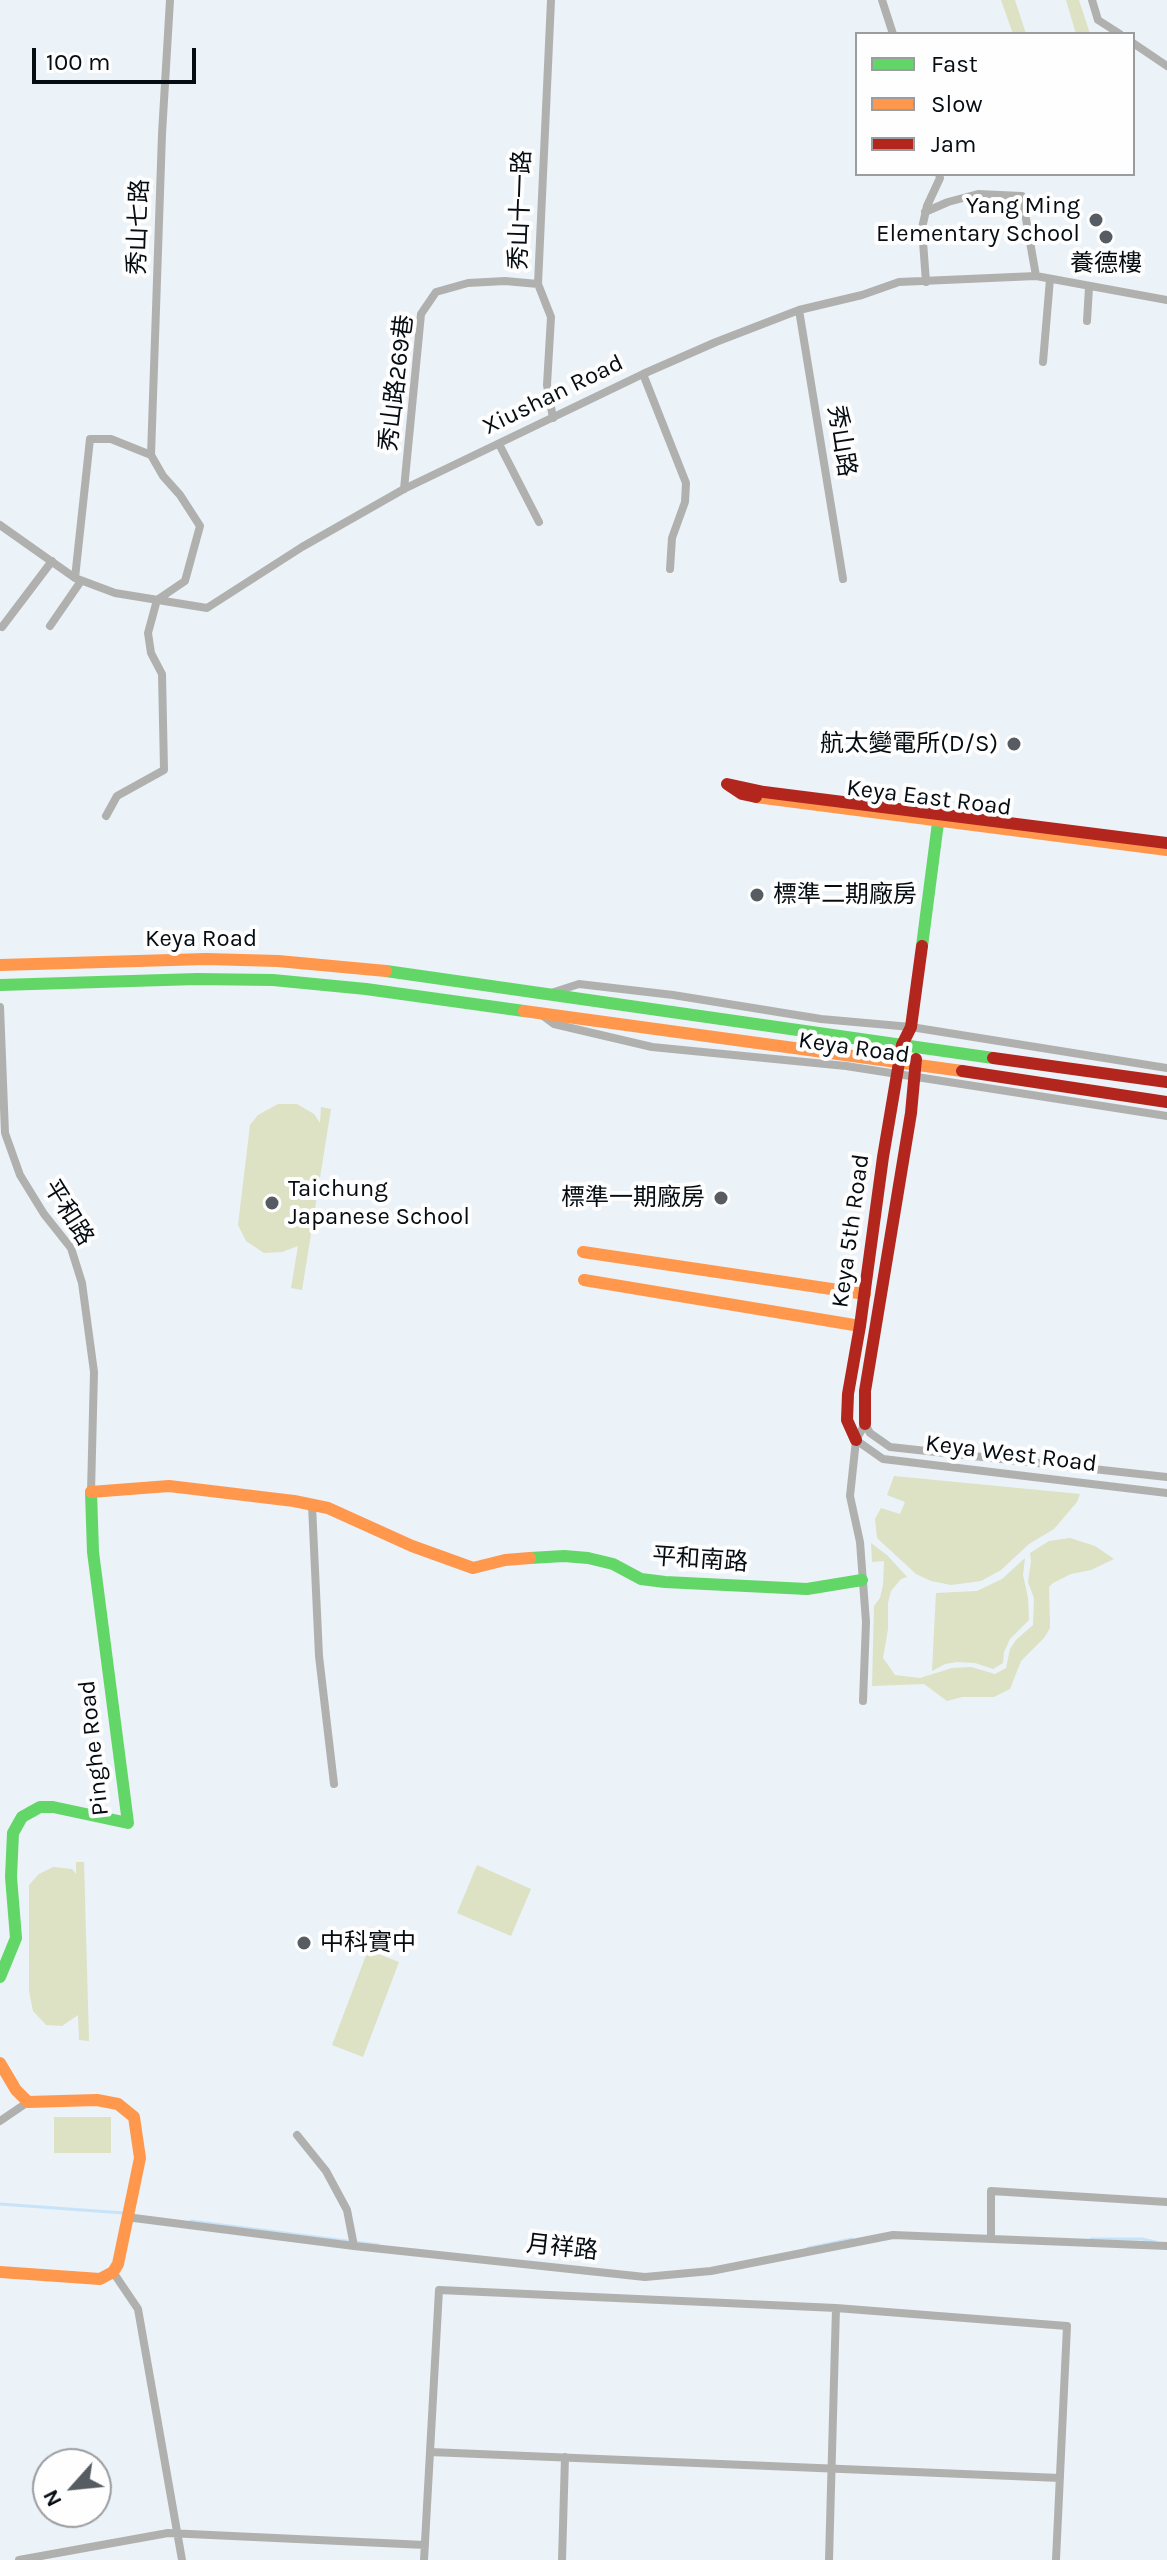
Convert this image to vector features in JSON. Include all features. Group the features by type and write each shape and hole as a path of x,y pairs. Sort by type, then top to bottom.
{"street":[{"name":"秀山七路","path":"151,455 162,134 170,0"},
{"name":"秀山十一路","path":"551,0 538,284 551,317 547,385 553,418"},
{"path":"882,0 892,32"},
{"path":"1092,0 1098,20 1117,32"},
{"path":"1135,44 1167,66"},
{"path":"926,282 922,228 940,176"},
{"path":"925,212 978,194 1022,196 1036,276"},
{"name":"Xiushan Road","path":"0,525 78,580 115,593 207,608 302,547 404,489 643,374 799,310 862,295 899,282 1036,276 1167,300"},
{"path":"1043,362 1050,279"},
{"name":"秀山路269巷","path":"404,489 421,314 436,292 468,283 505,281 538,284"},
{"path":"1087,321 1089,287"},
{"name":"秀山路","path":"799,310 843,579"},
{"path":"643,374 686,483 685,502 672,538 670,569"},
{"path":"50,626 78,580 90,439 111,439 151,455 200,526 185,581 157,600 148,633 151,653 162,674 164,770 117,796 106,816"},
{"path":"499,444 539,522"},
{"path":"2,627 52,561"},
{"name":"Keya East Road","path":"938,818 762,798 742,794 727,784 764,792 1167,850"},
{"path":"938,818 1167,843"},
{"name":"Keya 5th Road","path":"856,1440 847,1420 848,1394 902,1045 911,1027 938,818"},
{"name":"Keya Road","path":"0,965 206,959 278,961 369,969 1167,1082"},
{"name":"Keya Road","path":"0,985 197,979 273,980 366,989 916,1064 1167,1102"},
{"name":"Keya Road","path":"545,994 579,984 673,995 821,1019 911,1027 1167,1068"},
{"name":"平和路","path":"0,1007 5,1133 20,1175 44,1214 71,1248 82,1283 94,1372 91,1492"},
{"name":"Keya Road","path":"539,1012 554,1024 652,1047 846,1066 1167,1116"},
{"name":"Keya 5th Road","path":"865,1424 865,1391 911,1113 916,1048 911,1027"},
{"path":"583,1252 865,1294"},
{"path":"584,1280 860,1326"},
{"path":"863,1701 866,1622 860,1542 850,1496 856,1440 865,1424"},
{"name":"Keya West Road","path":"865,1424 870,1433 890,1447 1167,1477"},
{"name":"Keya West Road","path":"856,1440 883,1459 1167,1493"},
{"name":"平和南路","path":"91,1492 169,1486 328,1508 412,1546 473,1568 505,1560 564,1556 613,1564 641,1579 665,1582 807,1589 862,1580"},
{"name":"Pinghe Road","path":"0,1977 16,1938 11,1877 13,1833 22,1817 40,1807 53,1807 128,1823 95,1566 91,1492"},
{"path":"312,1505 319,1656 334,1784"},
{"path":"0,2063 16,2090 28,2102"},
{"path":"0,2121 28,2102 97,2100 118,2104 134,2117 140,2158 118,2264 113,2272 100,2279 0,2272"},
{"path":"297,2135 326,2171 347,2210 353,2242"},
{"path":"991,2237 991,2191 1167,2202"},
{"name":"月祥路","path":"127,2214 645,2277 711,2271 893,2235 1167,2246"},
{"path":"113,2272 138,2309 182,2560"},
{"path":"424,2560 439,2290 836,2308 1067,2326 1056,2560"},
{"path":"829,2560 836,2308"},
{"path":"430,2452 1060,2478"},
{"path":"562,2560 565,2457"},
{"path":"19,2560 168,2533 425,2545"}],"green space":[{"path":"1001,0 1015,0 1025,32 1012,32"},
{"path":"1066,0 1079,0 1089,32 1075,32"},
{"path":"278,1104 297,1104 314,1114 320,1123 321,1107 331,1109 302,1290 291,1288 298,1246 282,1252 264,1253 246,1241 238,1225 250,1125 258,1115"},
{"path":"894,1476 1080,1494 1054,1529 1029,1544 1001,1570 981,1581 951,1585 916,1574 877,1538 875,1519 881,1508 900,1514 905,1502 887,1495"},
{"path":"1070,1538 1095,1546 1114,1559 1091,1570 1071,1574 1049,1587 1050,1628 1021,1661 1010,1689 994,1697 962,1697 947,1701 924,1684 872,1686 874,1606 883,1585 884,1561 872,1562 871,1543 907,1577 901,1579 891,1591 883,1658 895,1675 920,1678 952,1668 971,1667 995,1674 1006,1668 1010,1649 1033,1625 1034,1598 1028,1582 1030,1553 1049,1541"},
{"path":"1025,1558 1023,1575 1029,1620 1010,1639 1003,1663 993,1669 975,1663 957,1662 932,1671 936,1593 977,1591 1002,1579"},
{"path":"76,1862 84,1862 89,2041 79,2040 78,2015 62,2026 46,2025 33,2011 29,1991 29,1885 39,1874 53,1867 72,1869 76,1874"},
{"path":"477,1865 531,1889 511,1936 457,1913"},
{"path":"368,1950 399,1962 363,2057 332,2045"},
{"path":"54,2117 111,2117 111,2153 54,2153"}],"waterway":[{"path":"0,2204 124,2213"},
{"path":"191,2221 378,2245"},
{"path":"808,2248 852,2239"},
{"path":"1091,2239 1155,2242"}],"traffic: fast":[{"path":"922,946 939,815"},
{"path":"386,971 993,1058"},
{"path":"0,985 273,980 366,989 524,1011"},
{"path":"0,1977 16,1938 11,1877 13,1833 22,1817 40,1807 53,1807 128,1823 93,1552 91,1492"},
{"path":"530,1558 588,1558 613,1564 641,1579 665,1582 807,1589 862,1580"}],"traffic: slow":[{"path":"756,797 1167,850"},
{"path":"0,965 206,959 278,961 386,971"},
{"path":"524,1011 962,1071"},
{"path":"583,1252 865,1294"},
{"path":"584,1280 860,1326"},
{"path":"91,1492 169,1486 294,1501 328,1508 412,1546 473,1568 530,1558"},
{"path":"0,2063 16,2090 28,2102 97,2100 118,2104 134,2117 140,2158 118,2264 113,2272 100,2279 0,2272"}],"traffic: jam":[{"path":"756,797 742,794 727,784 764,792 1167,843"},
{"path":"856,1440 847,1420 848,1394 883,1157 902,1045 911,1027 922,946"},
{"path":"993,1058 1167,1082"},
{"path":"865,1424 865,1391 911,1113 916,1059"},
{"path":"962,1071 1167,1102"}],"place":[{"name":"Yang Ming Elementary School","path":"1096,220"},
{"name":"養德樓","path":"1106,237"},
{"name":"航太變電所(D/S)","path":"1014,744"},
{"name":"標準二期廠房","path":"757,895"},
{"name":"標準一期廠房","path":"721,1198"},
{"name":"Taichung Japanese School","path":"272,1203"},
{"name":"中科實中","path":"304,1943"}]}
